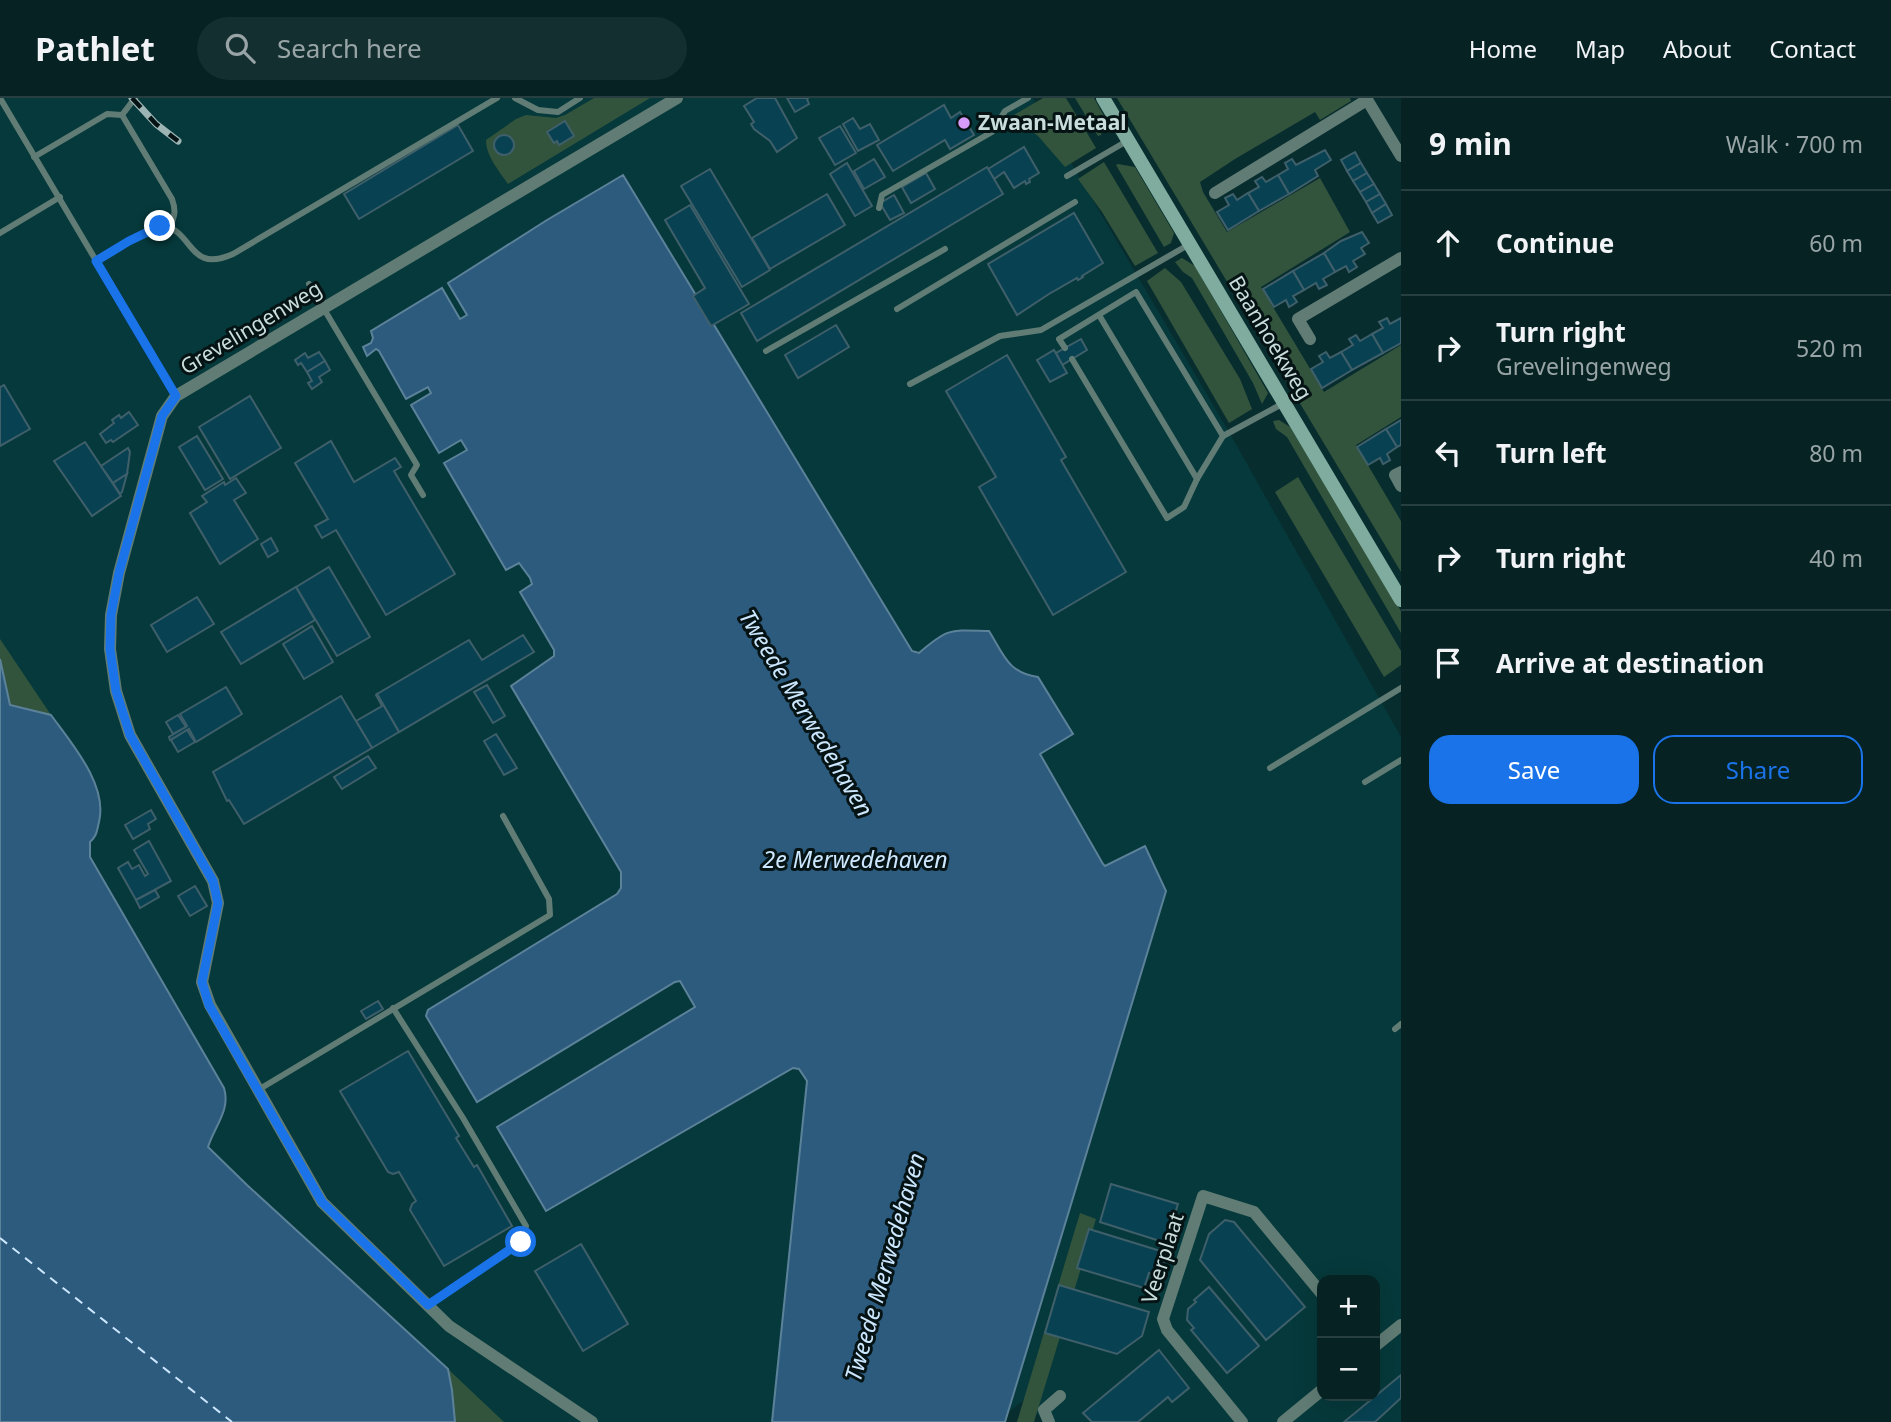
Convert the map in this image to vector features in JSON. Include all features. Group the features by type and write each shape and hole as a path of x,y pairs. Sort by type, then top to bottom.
{"street":[{"name":"Grevelingenweg","path":"592,1422 449,1326 322,1202 209,1005 202,982 218,903 213,881 130,735 116,691 110,649 111,615 119,573 162,416 176,396 677,98"},
{"name":"Baanhoekweg","path":"1103,98 1401,600"},
{"path":"1215,193 1366,99 1401,156"},
{"path":"1310,339 1298,319 1401,258"},
{"path":"1401,472 1395,475 1401,486"},
{"name":"Veerplaat","path":"1242,1422 1167,1331 1163,1319 1203,1196 1254,1212 1317,1288"},
{"path":"1380,1342 1401,1325"},
{"path":"1283,1422 1317,1394"},
{"path":"1049,1422 1044,1410 1060,1396"}],"lane":[{"path":"0,98 176,396"},
{"path":"122,115 135,98"},
{"path":"96,261 165,225 170,226 203,257 220,259 233,254 497,98"},
{"path":"515,98 538,110 558,112 580,98"},
{"path":"879,208 882,195 992,132 1005,111 1028,98"},
{"path":"34,156 107,114 122,115"},
{"path":"122,115 175,207 170,226"},
{"path":"1066,176 1128,141"},
{"path":"0,233 60,197"},
{"path":"897,309 1075,202"},
{"path":"910,384 1000,336 1041,330 1190,244"},
{"path":"766,351 945,250"},
{"path":"309,284 416,465 411,475 423,495"},
{"path":"1065,348 1059,339 1136,292 1223,436"},
{"path":"1100,315 1197,479"},
{"path":"1072,359 1167,518 1184,507 1223,436 1284,403"},
{"path":"1270,768 1401,688"},
{"path":"1364,782 1401,760"},
{"path":"258,1090 550,915 549,900 503,816"},
{"path":"393,1008 463,1118 526,1226 521,1242 428,1305"}],"shaded area":[{"path":"0,98 1033,98 1229,432 1401,737 1401,1422 1044,1422 1025,1399 996,1422 446,1422 197,1150 0,699"}],"green space":[{"path":"594,98 650,98 508,184 491,158 486,140 526,115 556,118"},
{"path":"1043,98 1066,98 1096,148 1065,167 1038,136 1012,116"},
{"path":"1075,98 1094,98 1104,116 1101,135 1098,136"},
{"path":"1117,98 1350,98 1351,101 1320,120 1315,112 1200,182 1203,192 1227,232 1320,178 1350,232 1261,287 1324,392 1401,345 1401,417 1356,445 1401,521 1401,572"},
{"path":"1104,162 1158,253 1135,266 1078,179"},
{"path":"1116,165 1135,167 1174,233 1171,243 1164,247"},
{"path":"1182,258 1195,266 1268,393 1262,404 1253,383 1192,278 1175,262"},
{"path":"1165,268 1181,282 1240,379 1252,409 1229,423 1147,281"},
{"path":"1279,420 1290,427 1401,611 1401,633 1287,437 1276,429 1273,421"},
{"path":"1298,477 1401,651 1401,665 1384,677 1275,492"},
{"path":"0,639 51,715 10,705 0,659"},
{"path":"1080,1213 1096,1219 1034,1422 1017,1422"},
{"path":"448,1369 504,1422 455,1422"}],"water":[{"name":"2e Merwedehaven","path":"623,175 912,651 919,653 937,638 951,632 989,631 1013,667 1038,677 1073,734 1040,754 1103,864 1105,866 1145,846 1166,891 1005,1422 772,1422 807,1081 799,1069 793,1068 546,1211 497,1127 695,1007 680,981 477,1102 426,1016 428,1010 617,894 621,888 621,872 511,686 554,656 554,650 520,592 532,584 530,578 519,563 506,570 444,463 467,450 461,440 439,453 411,405 431,393 428,387 406,399 379,351 376,349 367,356 363,347 371,343 371,331 442,288 460,319 467,315 448,283"},
{"path":"0,659 10,705 51,715 78,752 93,780 100,808 96,833 90,842 90,857 224,1088 224,1111 208,1147 448,1369 455,1422 0,1422"}],"building":[{"path":"757,98 775,98 797,138 777,152 770,141 754,129 751,124 754,122 744,106"},
{"path":"787,98 808,98 809,104 795,112"},
{"path":"944,105 951,118 960,112 974,135 950,149 945,140 893,171 877,145"},
{"path":"853,118 860,129 870,124 879,140 858,151 843,124"},
{"path":"565,121 574,136 559,145 557,141 554,143 547,132"},
{"path":"458,125 473,151 359,219 344,194"},
{"path":"840,126 856,153 835,165 819,138"},
{"path":"504,135 511,138 514,145 511,152 504,155 497,152 494,145 497,138"},
{"path":"1024,147 1039,173 1029,179 1030,182 1026,184 1025,181 1014,188 1004,172 994,179 988,169"},
{"path":"1325,150 1331,160 1315,170 1318,176 1289,194 1278,175 1288,169 1285,163 1292,159 1296,165"},
{"path":"1355,152 1361,163 1347,171 1341,160"},
{"path":"874,159 885,177 864,189 854,171"},
{"path":"847,163 872,206 855,216 830,174"},
{"path":"1361,163 1367,173 1353,181 1347,171"},
{"path":"987,167 1003,194 757,341 741,313"},
{"path":"710,169 770,270 742,287 681,186"},
{"path":"926,173 935,189 911,203 902,187"},
{"path":"1367,173 1374,184 1360,192 1353,181"},
{"path":"1278,175 1289,194 1259,211 1248,193 1259,187 1255,181 1262,177 1266,182"},
{"path":"1374,184 1380,194 1366,202 1360,192"},
{"path":"1248,193 1259,211 1228,230 1217,212 1229,205 1225,198 1233,194 1237,200"},
{"path":"827,194 845,225 770,269 752,238"},
{"path":"1380,194 1386,204 1372,213 1366,202"},
{"path":"894,195 904,213 890,220 880,203"},
{"path":"1386,204 1392,215 1378,223 1372,213"},
{"path":"690,205 749,304 711,326 693,296 705,288 665,220"},
{"path":"1074,213 1103,263 1017,315 988,264"},
{"path":"1362,232 1369,243 1361,248 1365,254 1353,261 1357,267 1349,272 1346,266 1335,272 1324,253 1341,241"},
{"path":"1324,253 1335,272 1323,279 1327,285 1319,289 1316,283 1304,290 1293,271"},
{"path":"1293,271 1304,290 1293,296 1297,302 1289,307 1286,300 1274,307 1263,289"},
{"path":"1387,318 1390,324 1401,318 1401,343 1383,353 1372,334 1383,328 1379,322"},
{"path":"836,325 849,347 798,378 785,355"},
{"path":"1372,334 1383,353 1352,370 1341,352 1353,345 1349,339 1356,335 1360,341"},
{"path":"1081,339 1087,350 1062,365 1056,353"},
{"path":"1054,350 1067,373 1050,382 1037,360"},
{"path":"319,352 325,361 307,372 301,363 298,365 295,360 305,353 308,358"},
{"path":"1326,352 1330,358 1341,352 1352,370 1322,388 1311,369 1323,362 1319,356"},
{"path":"1007,355 1066,457 1061,460 1126,572 1053,615 979,487 996,477 946,391"},
{"path":"325,361 330,370 319,377 322,382 312,389 308,383 312,381 307,372"},
{"path":"4,385 30,429 0,446 0,387"},
{"path":"250,396 281,448 230,479 199,427"},
{"path":"129,412 138,425 113,442 111,440 106,443 100,434 114,423 112,420"},
{"path":"1401,420 1401,445 1397,447 1386,429"},
{"path":"1386,429 1397,447 1387,454 1390,460 1383,464 1380,458 1368,465 1357,447"},
{"path":"197,436 223,479 205,490 179,447"},
{"path":"331,441 354,482 395,458 401,467 394,471 455,574 386,615 336,530 322,538 315,526 328,519 295,463"},
{"path":"85,442 121,496 92,516 54,461"},
{"path":"128,448 130,452 127,474 113,483 101,466"},
{"path":"127,474 122,492 120,494 113,483"},
{"path":"236,478 246,493 234,500 258,539 220,564 190,513 207,502 202,496"},
{"path":"271,538 278,551 268,557 261,544"},
{"path":"329,567 370,637 337,656 296,587"},
{"path":"296,587 315,620 241,664 221,632"},
{"path":"197,597 214,624 167,652 151,625"},
{"path":"312,626 333,662 304,679 283,644"},
{"path":"523,635 534,652 399,732 377,694 469,640 482,660"},
{"path":"487,685 505,716 493,723 474,692"},
{"path":"226,687 242,714 196,742 189,729 170,740 169,737 187,726 180,714"},
{"path":"377,694 399,732 372,748 356,721 382,706"},
{"path":"341,696 372,748 244,824 229,800 227,801 213,772"},
{"path":"178,715 186,727 173,734 166,722"},
{"path":"187,730 195,742 178,752 171,740"},
{"path":"496,734 517,768 504,775 484,741"},
{"path":"368,756 376,768 342,789 334,777"},
{"path":"151,810 156,819 148,824 150,829 133,839 125,825"},
{"path":"149,841 171,881 136,900 118,868 128,862 132,869 139,865 145,876 148,874 134,850"},
{"path":"195,886 207,906 190,916 178,896"},
{"path":"155,890 159,897 140,908 136,900"},
{"path":"378,1001 383,1009 366,1019 361,1011"},
{"path":"408,1051 459,1136 456,1138 474,1167 477,1165 512,1226 444,1266 410,1210 416,1201 399,1172 388,1172 340,1091"},
{"path":"1111,1184 1178,1204 1166,1243 1100,1222"},
{"path":"1225,1220 1234,1222 1305,1307 1266,1340 1200,1260 1209,1234"},
{"path":"1089,1229 1167,1253 1160,1276 1149,1273 1144,1288 1077,1268"},
{"path":"581,1244 628,1324 583,1351 535,1271"},
{"path":"1059,1285 1149,1312 1142,1336 1117,1354 1045,1333"},
{"path":"1209,1287 1259,1346 1227,1373 1191,1330 1194,1328 1187,1320 1188,1309 1196,1302 1194,1300"},
{"path":"1159,1350 1189,1388 1172,1402 1168,1397 1138,1422 1092,1422 1083,1413"},
{"path":"1401,1375 1401,1398 1375,1422 1344,1422 1369,1401 1380,1401 1380,1392"}],"ferry route":[{"path":"0,1238 232,1422"}],"railway":[{"path":"132,98 156,124 178,141"}],"place":[{"name":"Zwaan-Metaal","path":"964,123"}],"route":[{"path":"160,226 96,261 176,396 162,416 119,573 111,615 110,649 116,691 130,735 213,881 218,903 202,982 209,1005 322,1202 428,1305 521,1242"}],"water label":[{"name":"Tweede Merwedehaven","path":"806,713"},
{"name":"Tweede Merwedehaven","path":"885,1267"}]}
